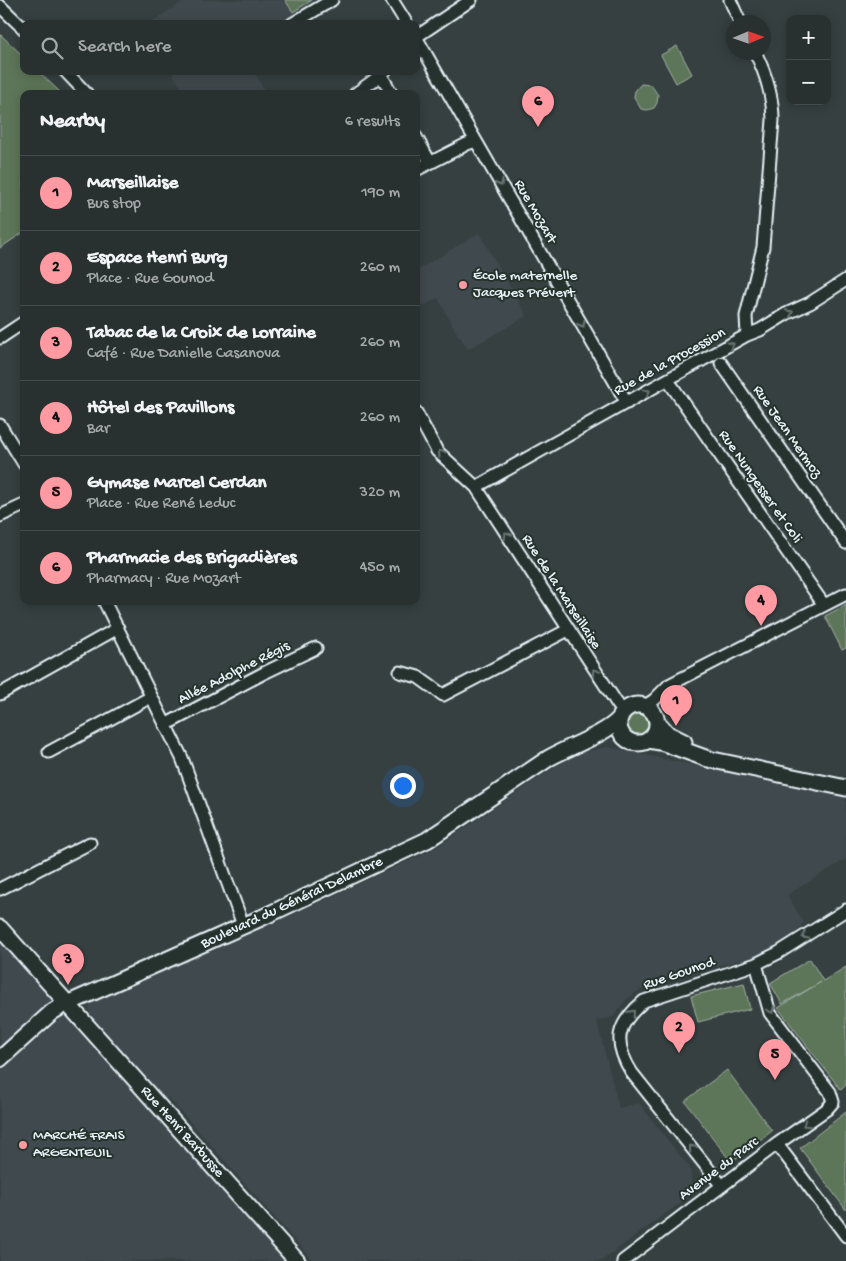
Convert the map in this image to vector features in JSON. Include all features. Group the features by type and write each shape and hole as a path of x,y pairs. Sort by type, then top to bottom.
{"street":[{"path":"299,20 332,0"},
{"path":"392,0 404,20"},
{"path":"420,34 471,0"},
{"path":"730,0 737,15"},
{"path":"0,6 20,25"},
{"name":"Rue Mozart","path":"420,44 627,403"},
{"name":"Rue de la Procession","path":"476,487 627,403 670,384 718,358 747,335 746,316 763,247 773,120 773,104 759,60"},
{"path":"69,75 83,90"},
{"path":"360,90 380,75"},
{"path":"384,75 390,90"},
{"path":"420,168 476,141"},
{"path":"420,144 430,162"},
{"path":"747,335 810,303 846,280"},
{"path":"0,338 20,325"},
{"name":"Rue Jean Mermoz","path":"718,358 846,543"},
{"name":"Rue Nungesser et Coli","path":"670,384 824,605"},
{"name":"Rue de la Marseillaise","path":"420,419 437,451 476,487 618,705 621,715"},
{"path":"0,425 20,458"},
{"path":"0,516 20,508"},
{"path":"846,594 670,685 658,696 653,715 655,733 648,740 642,743 635,743 624,736 620,730 621,715 636,704 653,715 668,734 699,748 846,779"},
{"path":"106,605 182,758 244,925"},
{"path":"0,694 118,628"},
{"path":"400,672 418,677 443,694 568,630"},
{"name":"Allée Adolphe Régis","path":"165,725 264,672 316,648"},
{"path":"49,752 151,697"},
{"name":"Boulevard du Général Delambre","path":"0,1059 52,1012 67,1003 244,925 427,840 549,758 612,726 621,715"},
{"name":"Boulevard du Général Delambre","path":"582,741 609,736 624,736"},
{"path":"648,740 664,742 708,759 846,788"},
{"path":"0,889 90,843"},
{"name":"Rue Gounod","path":"722,1186 628,1066 623,1058 619,1043 622,1028 630,1013 644,1001 756,964 846,910"},
{"name":"Rue Henri Barbusse","path":"0,928 297,1261"},
{"name":"Avenue du Parc","path":"623,1261 777,1144 827,1109 833,1102 830,1092 770,1013 756,964"},
{"path":"777,1144 846,1236"}],"shaded area":[{"path":"186,0 327,0 296,20 154,20"},
{"path":"173,75 255,75 265,90 183,90"},
{"name":"École maternelle Jacques Prévert","path":"479,233 527,316 468,349 459,337 438,298 420,308 420,269"},
{"path":"608,747 846,798 846,859 787,895 804,922 792,937 763,955 747,962 739,960 649,985 625,1001 613,1017 597,1021 619,1108 639,1103 691,1170 691,1195 601,1261 313,1261 169,1098 165,1099 92,1017 89,1006 97,1000 272,924 434,849 574,754"},
{"path":"0,940 52,1001 286,1261 0,1261"}],"green space":[{"path":"285,0 312,0 293,12"},
{"path":"0,34 20,53 20,75 42,75 58,90 20,90 20,235 0,248"},
{"path":"677,46 692,74 676,83 661,55"},
{"path":"641,84 651,85 658,95 654,108 641,109 634,97 635,91"},
{"path":"846,605 846,648 842,650 825,616"},
{"path":"638,712 647,715 650,724 647,733 638,736 629,733 626,724 629,715"},
{"path":"810,959 823,981 846,967 846,1085 841,1090 778,1008 821,982 782,1004 770,983"},
{"path":"744,983 750,1009 698,1022 691,996"},
{"path":"727,1070 772,1131 731,1162 685,1101"},
{"path":"846,1112 846,1210 800,1148"}],"place":[{"name":"Pharmacie des Brigadières","path":"538,127"},
{"name":"École maternelle Jacques Prévert","path":"463,285"},
{"name":"Hôtel des Pavillons","path":"761,626"},
{"name":"Marseillaise","path":"676,726"},
{"name":"Tabac de la Croix de Lorraine","path":"68,985"},
{"name":"Espace Henri Burg","path":"679,1053"},
{"name":"Gymase Marcel Cerdan","path":"775,1080"},
{"name":"MARCHÉ FRAIS ARGENTEUIL","path":"23,1145"}]}
